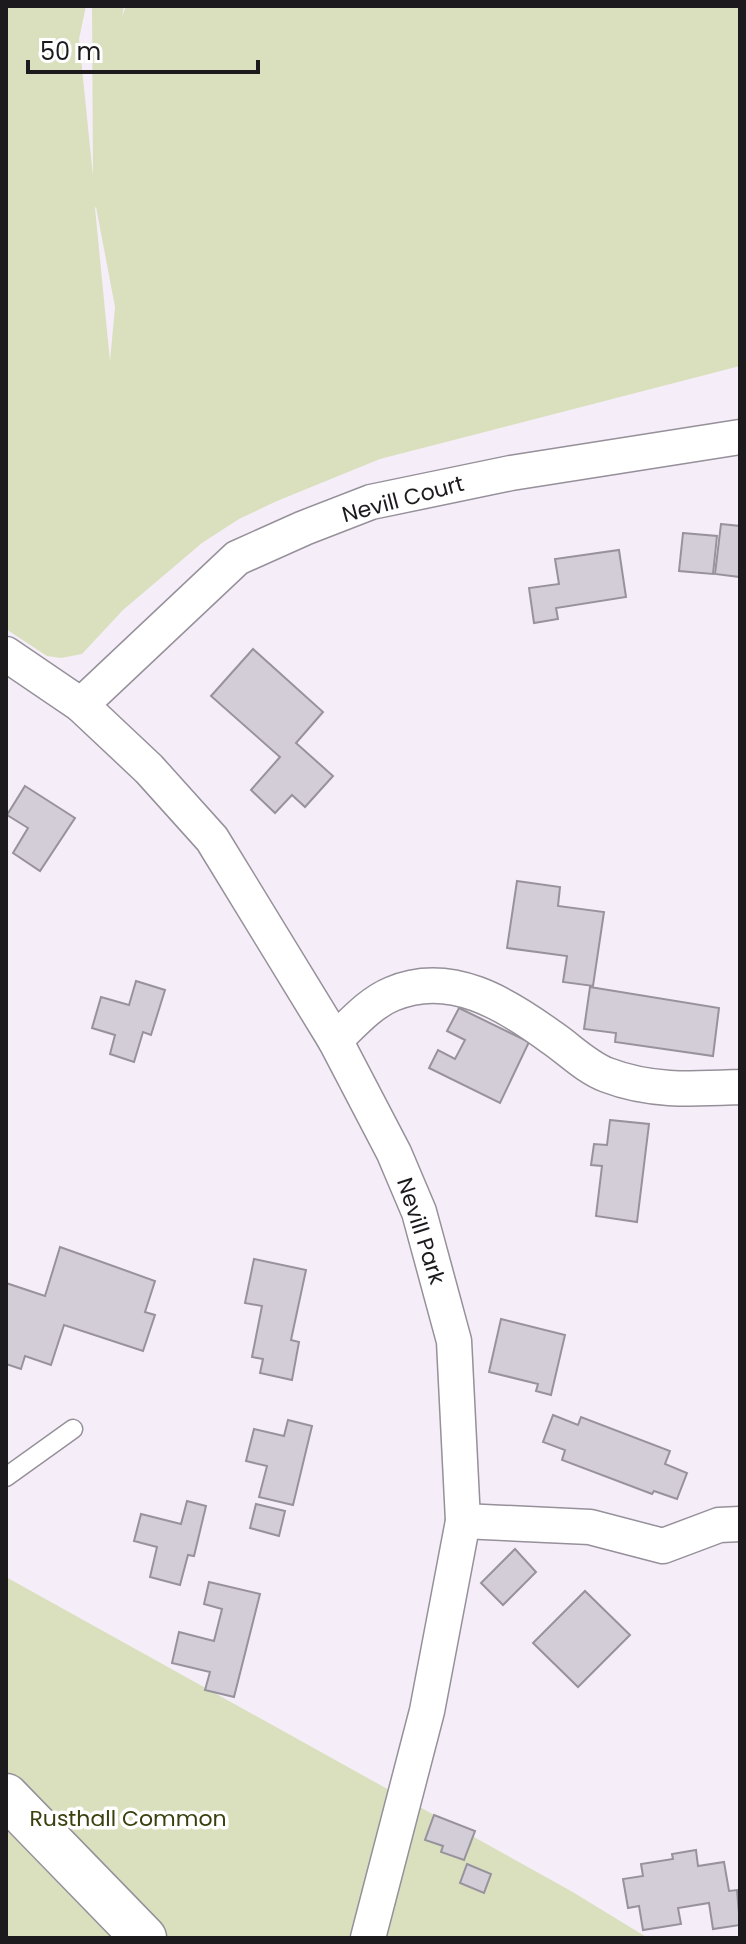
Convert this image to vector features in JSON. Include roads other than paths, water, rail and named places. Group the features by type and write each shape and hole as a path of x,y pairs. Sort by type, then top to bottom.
{"main road":[{"path":"6,1796 144,1938"}],"street":[{"name":"Nevill Court","path":"81,705 237,558 304,528 371,502 496,476 740,437"},
{"name":"Nevill Park","path":"6,654 81,705 149,769 212,839 335,1040 394,1153 419,1212 454,1341 463,1521 427,1711 368,1938"},
{"path":"335,1040 368,1010 393,994 438,987 466,989 494,1000 609,1076 677,1090 740,1087"},
{"path":"463,1521 590,1527 663,1546 719,1525 740,1524"}],"lane":[{"path":"6,1477 73,1429"}],"park label":[{"name":"Rusthall Common","path":"128,1818"}]}
